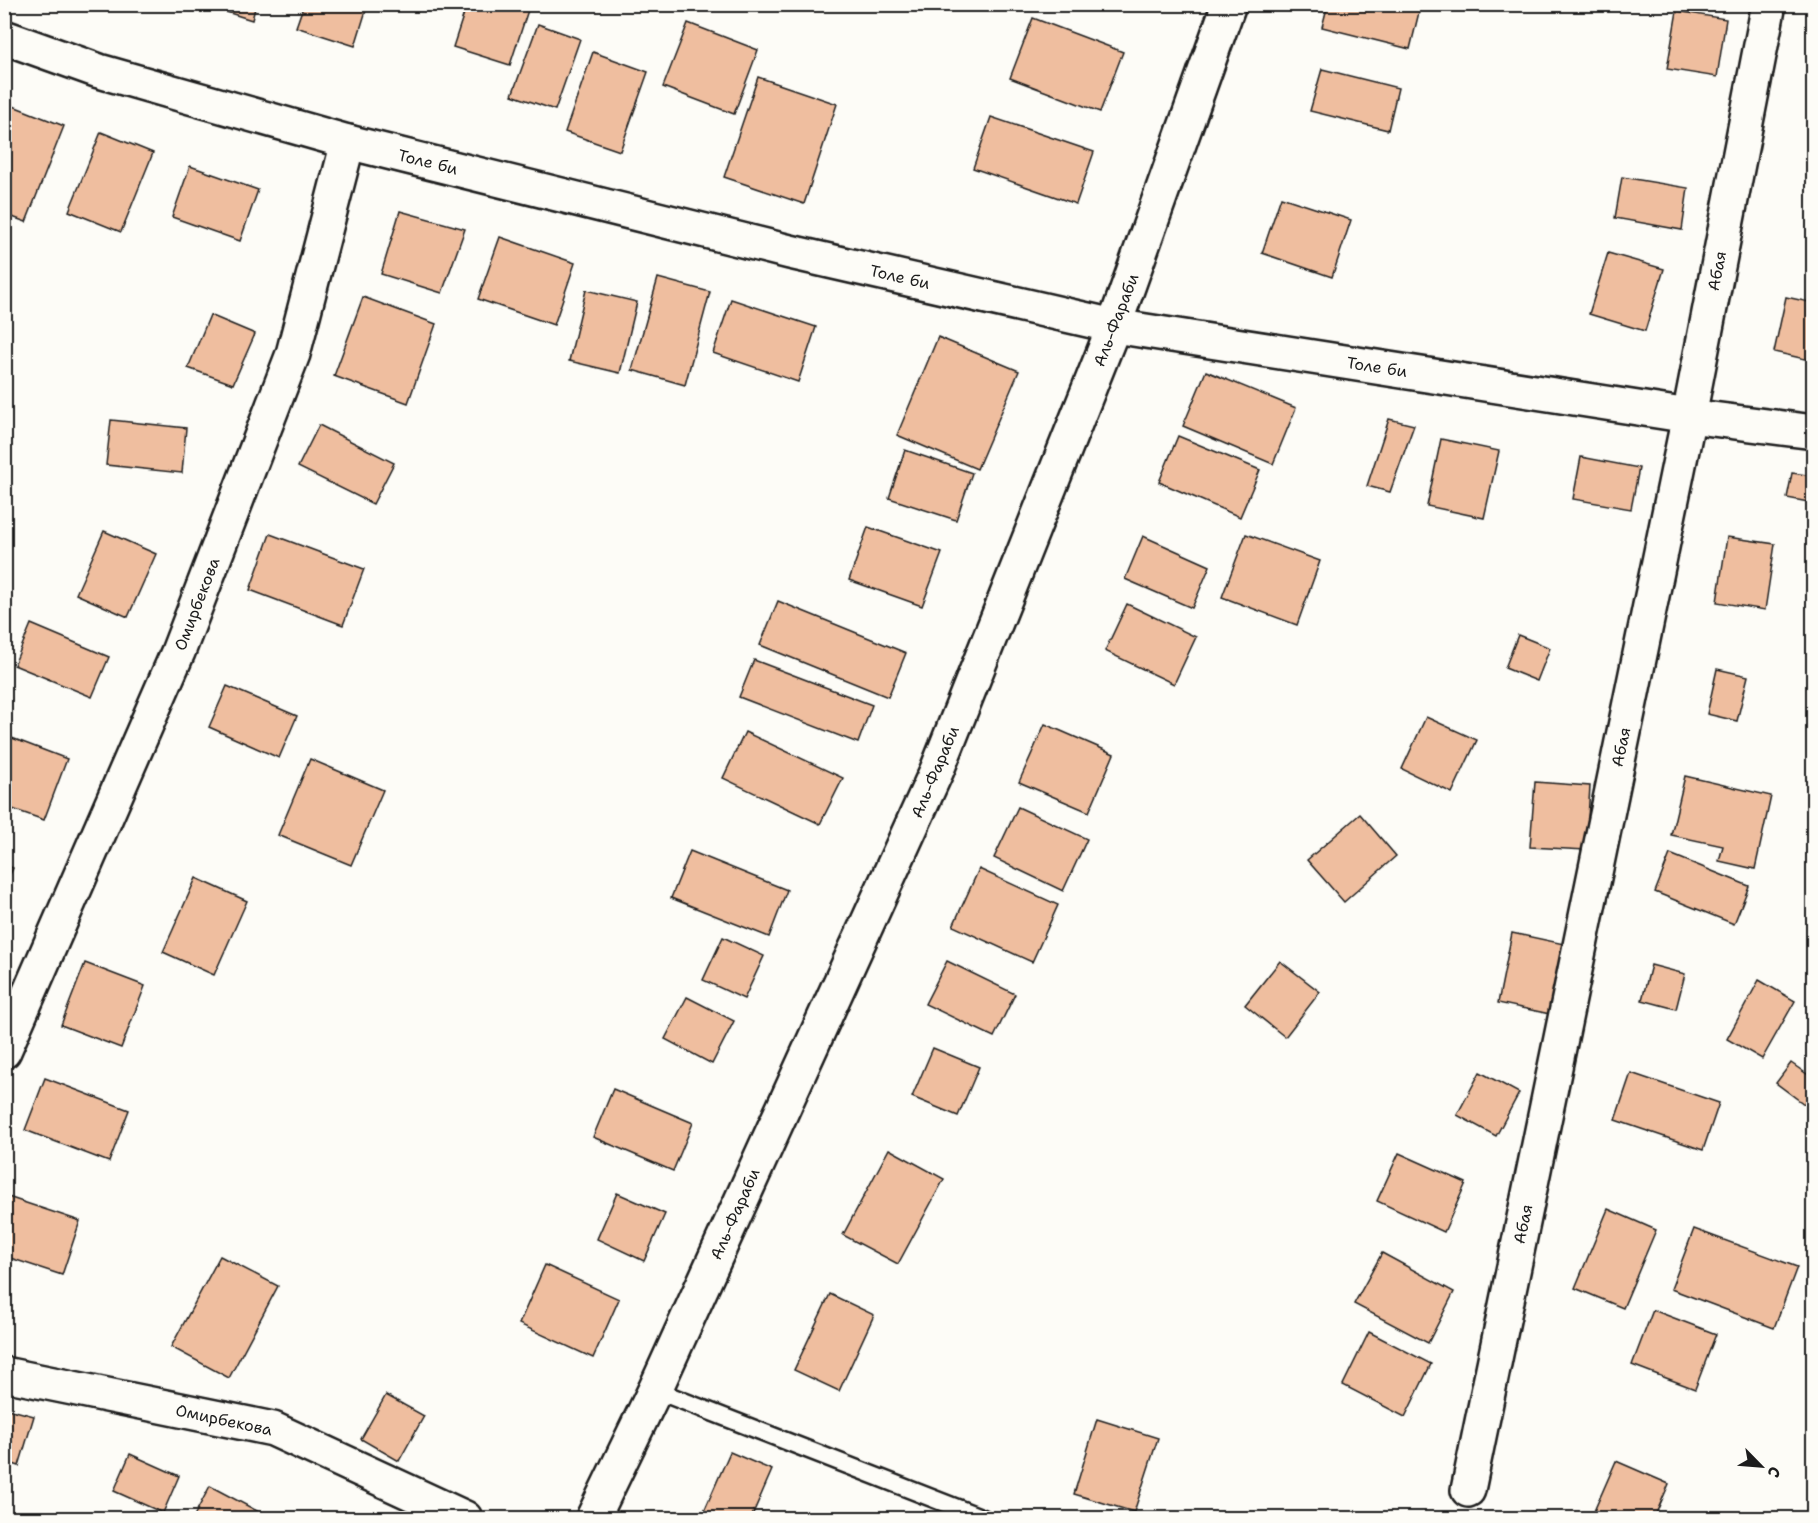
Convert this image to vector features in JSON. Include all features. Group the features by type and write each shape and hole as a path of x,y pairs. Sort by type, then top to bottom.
{"street":[{"name":"Аль-Фараби","path":"593,1518 655,1390 937,770 1114,326 1229,4"},
{"name":"Абая","path":"1468,1490 1689,416 1769,4"},
{"name":"Толе би","path":"4,37 99,70 348,142 790,252 1114,326 1689,416 1814,432"},
{"name":"Омирбекова","path":"4,1051 178,652 292,354 348,142"},
{"name":"Омирбекова","path":"4,1374 273,1429 465,1518"}],"lane":[{"path":"655,1390 983,1518"}],"building":[{"path":"201,4 256,4 252,20"},
{"path":"304,4 368,4 355,46 296,27"},
{"path":"467,4 530,4 510,65 453,47"},
{"path":"1328,4 1421,4 1410,49 1322,27"},
{"path":"1677,11 1726,19 1717,77 1667,69"},
{"path":"1033,18 1123,52 1100,112 1010,78"},
{"path":"688,23 758,50 734,114 663,87"},
{"path":"538,24 580,39 555,110 512,95"},
{"path":"593,52 648,72 620,151 565,132"},
{"path":"1322,69 1398,88 1388,130 1310,111"},
{"path":"758,77 837,104 804,204 724,177"},
{"path":"8,104 64,126 26,222 4,214 4,112"},
{"path":"991,117 1094,152 1076,204 973,168"},
{"path":"101,132 153,153 121,232 69,211"},
{"path":"190,166 258,190 240,241 172,217"},
{"path":"1622,177 1688,188 1682,230 1615,218"},
{"path":"1281,197 1351,220 1332,277 1262,253"},
{"path":"400,211 465,229 442,293 381,274"},
{"path":"500,237 575,263 554,325 478,299"},
{"path":"1608,253 1664,269 1645,331 1589,314"},
{"path":"658,278 710,292 685,385 632,370"},
{"path":"586,290 637,302 620,373 569,361"},
{"path":"363,297 436,324 408,403 334,376"},
{"path":"1786,297 1814,303 1814,361 1774,352"},
{"path":"731,299 816,327 798,382 713,353"},
{"path":"210,315 255,334 233,384 188,368"},
{"path":"938,337 1019,371 977,469 897,435"},
{"path":"1206,371 1296,408 1273,464 1183,426"},
{"path":"1389,419 1414,425 1390,492 1367,486"},
{"path":"111,420 186,428 182,473 106,465"},
{"path":"319,425 394,463 373,504 298,467"},
{"path":"1178,436 1260,470 1240,517 1159,482"},
{"path":"1441,439 1499,451 1484,518 1427,506"},
{"path":"905,450 972,473 956,520 889,498"},
{"path":"1581,457 1639,468 1631,509 1573,499"},
{"path":"1792,473 1814,476 1814,503 1787,498"},
{"path":"868,527 942,553 922,606 849,580"},
{"path":"104,531 156,554 128,617 76,594"},
{"path":"270,534 364,569 343,625 250,590"},
{"path":"1246,534 1320,561 1297,625 1222,597"},
{"path":"1143,536 1210,566 1192,608 1125,579"},
{"path":"1727,537 1775,544 1765,610 1717,602"},
{"path":"778,601 906,653 888,697 760,645"},
{"path":"1127,604 1196,637 1174,684 1105,651"},
{"path":"31,624 109,657 92,697 14,665"},
{"path":"1518,635 1550,648 1537,681 1505,668"},
{"path":"754,660 872,705 858,743 739,697"},
{"path":"1717,669 1748,676 1737,721 1707,714"},
{"path":"227,686 297,716 279,758 209,727"},
{"path":"1426,717 1477,740 1452,793 1402,769"},
{"path":"1045,724 1114,754 1089,812 1019,782"},
{"path":"745,732 843,778 820,824 723,778"},
{"path":"4,735 67,759 44,820 4,806"},
{"path":"310,759 383,790 351,865 278,835"},
{"path":"1685,776 1771,796 1755,869 1719,861 1723,846 1671,835"},
{"path":"1535,782 1590,786 1586,850 1530,847"},
{"path":"1018,807 1087,839 1063,891 994,858"},
{"path":"1360,814 1396,856 1344,902 1307,860"},
{"path":"690,851 787,890 769,937 671,898"},
{"path":"1670,854 1749,886 1734,924 1655,892"},
{"path":"4,864 13,868 4,887"},
{"path":"979,869 1058,905 1032,962 953,926"},
{"path":"196,878 247,901 214,975 163,952"},
{"path":"1512,933 1564,944 1550,1014 1498,1003"},
{"path":"723,937 764,956 744,999 703,980"},
{"path":"947,961 1015,994 994,1037 925,1004"},
{"path":"1280,961 1320,992 1285,1037 1245,1005"},
{"path":"85,963 145,986 121,1048 61,1025"},
{"path":"1651,965 1685,974 1676,1009 1642,1000"},
{"path":"1759,980 1795,1001 1762,1059 1727,1039"},
{"path":"687,997 734,1021 712,1064 665,1039"},
{"path":"933,1048 979,1067 958,1116 912,1097"},
{"path":"1791,1063 1814,1079 1814,1091 1804,1104 1776,1083"},
{"path":"1480,1072 1519,1093 1496,1136 1457,1115"},
{"path":"1631,1073 1719,1103 1703,1150 1615,1120"},
{"path":"45,1078 129,1110 109,1162 25,1130"},
{"path":"613,1089 693,1123 673,1171 593,1137"},
{"path":"889,1149 944,1179 898,1264 843,1235"},
{"path":"1399,1153 1466,1183 1444,1232 1377,1201"},
{"path":"617,1193 665,1214 644,1261 597,1239"},
{"path":"5,1196 80,1221 62,1275 4,1256"},
{"path":"1608,1209 1656,1230 1623,1308 1575,1288"},
{"path":"1694,1229 1797,1267 1774,1328 1671,1289"},
{"path":"1382,1253 1454,1292 1428,1343 1354,1304"},
{"path":"220,1256 278,1286 229,1378 171,1347"},
{"path":"545,1265 619,1299 593,1358 519,1324"},
{"path":"830,1294 874,1315 839,1391 794,1370"},
{"path":"1653,1310 1716,1334 1695,1389 1632,1365"},
{"path":"1369,1332 1431,1364 1405,1417 1343,1385"},
{"path":"386,1395 424,1416 399,1461 361,1439"},
{"path":"4,1408 34,1416 19,1466 4,1461"},
{"path":"1097,1419 1158,1438 1134,1512 1074,1494"},
{"path":"730,1452 772,1470 751,1518 701,1518"},
{"path":"130,1454 179,1476 163,1513 114,1491"},
{"path":"1616,1461 1669,1484 1654,1518 1591,1518"},
{"path":"210,1486 263,1514 260,1518 193,1518"}]}
